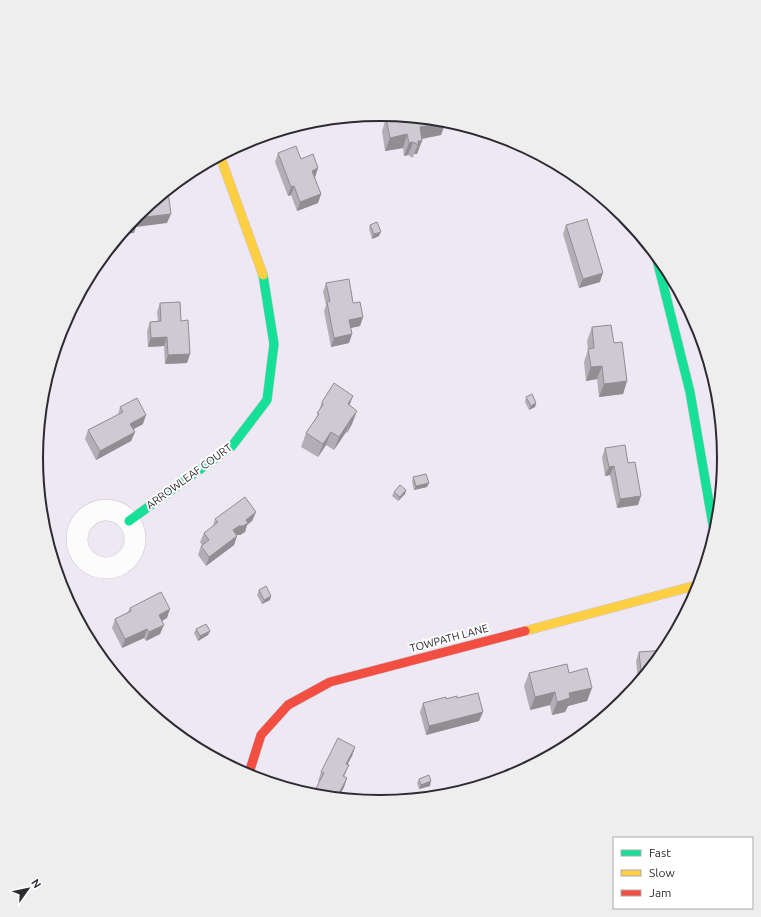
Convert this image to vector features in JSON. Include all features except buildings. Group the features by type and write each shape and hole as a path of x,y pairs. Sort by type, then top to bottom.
{"street":[{"name":"ARROWLEAF COURT","path":"129,521 232,446 267,400 274,344 263,274 222,161"},
{"path":"659,268 690,392 712,522"},
{"name":"TOWPATH LANE","path":"250,770 260,735 288,705 330,682 693,586"}],"traffic: fast":[{"path":"659,268 690,392 712,522"},
{"path":"129,521 232,446 267,400 274,344 263,275"}],"traffic: slow":[{"path":"222,161 263,275"},
{"path":"525,631 693,586"}],"traffic: jam":[{"path":"250,770 261,735 288,705 330,682 525,631"}]}
